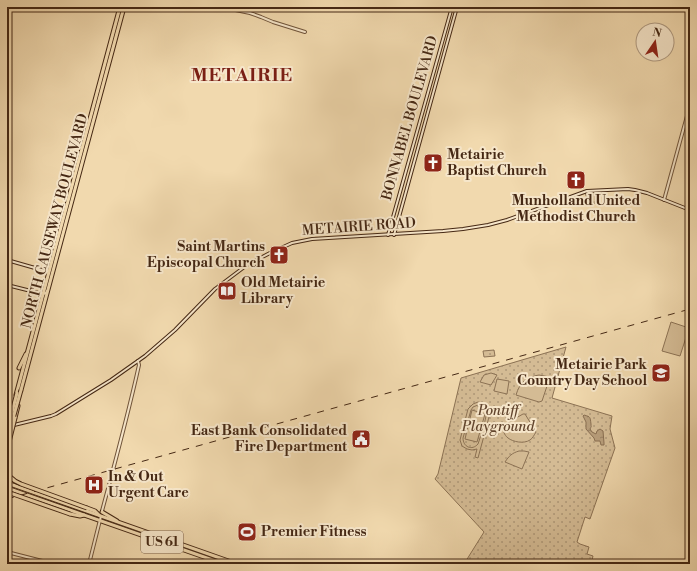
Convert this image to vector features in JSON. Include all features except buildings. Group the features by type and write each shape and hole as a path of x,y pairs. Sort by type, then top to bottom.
{"highway":[{"name":"NORTH CAUSEWAY BOULEVARD","path":"7,440 28,350 120,7"},
{"name":"NORTH CAUSEWAY BOULEVARD","path":"7,429 48,290 124,7"},
{"path":"19,368 28,350"},
{"path":"7,421 19,391"},
{"path":"7,450 16,418 19,391"},
{"path":"7,488 9,483 8,474"},
{"path":"8,474 15,481 21,484 95,511 100,518"},
{"name":"US 61","path":"7,483 100,518 140,535 224,564"},
{"name":"US 61","path":"7,488 85,515 120,523 237,564"},
{"path":"7,493 70,514 80,516 85,515"},
{"path":"102,512 120,523"},
{"path":"140,535 150,537 153,535"},
{"path":"209,559 211,555"}],"main road":[{"path":"7,14 9,7"},
{"path":"221,7 261,17 305,32"},
{"name":"BONNABEL BOULEVARD","path":"388,235 452,7"},
{"name":"BONNABEL BOULEVARD","path":"394,235 457,7"},
{"path":"664,200 690,105"},
{"name":"METAIRIE ROAD","path":"7,429 16,424 56,414 111,380 145,356 175,330 215,289 247,265 292,243 312,239 448,231 488,225 507,220 588,191 635,190 647,193 690,210"},
{"path":"7,260 49,272 50,281"},
{"path":"7,285 43,294 48,290"},
{"path":"89,564 129,411 139,365 138,361"},
{"path":"7,552 54,564"}],"green space":[{"path":"602,190 596,202 589,206 585,192"},
{"path":"671,322 689,328 680,356 662,351"},
{"name":"Pontiff Playground","path":"566,347 552,398 612,416 610,429 615,448 590,519 585,517 577,542 589,547 587,554 593,556 591,564 464,564 484,532 435,479 438,474 461,378"},
{"path":"494,350 495,356 484,357 483,351"},
{"path":"491,373 497,375 491,385 480,382 484,375"},
{"path":"539,375 550,377 542,401 539,402 516,395 519,387 524,381 530,377"},
{"path":"497,379 509,381 507,394 494,391"},
{"path":"478,402 483,404 489,411 489,417 478,458 475,457 477,449 467,449 462,446 460,440 468,409 473,404","holes":["478,405 484,407 486,410 486,417 478,444 471,448 464,444 463,438 471,410 473,407"]},
{"path":"472,410 485,414 477,442 465,439"},
{"path":"525,414 536,432 528,441 513,441 508,438 502,426"},
{"path":"519,451 529,452 522,469 505,462 511,455"}],"water":[{"path":"584,415 590,418 590,429 592,432 596,434 600,429 603,431 604,445 601,445 600,441 595,441 586,429"}],"railway":[{"path":"7,499 690,309"}],"place":[{"name":"Metairie Baptist Church","path":"433,163"},
{"name":"Munholland United Methodist Church","path":"576,180"},
{"name":"Saint Martins Episcopal Church","path":"279,255"},
{"name":"Old Metairie Library","path":"227,291"},
{"name":"Metairie Park Country Day School","path":"661,373"},
{"name":"East Bank Consolidated Fire Department","path":"361,439"},
{"name":"In & Out Urgent Care","path":"94,485"},
{"name":"Premier Fitness","path":"247,532"}],"district":[{"name":"METAIRIE","path":"242,75"}]}
